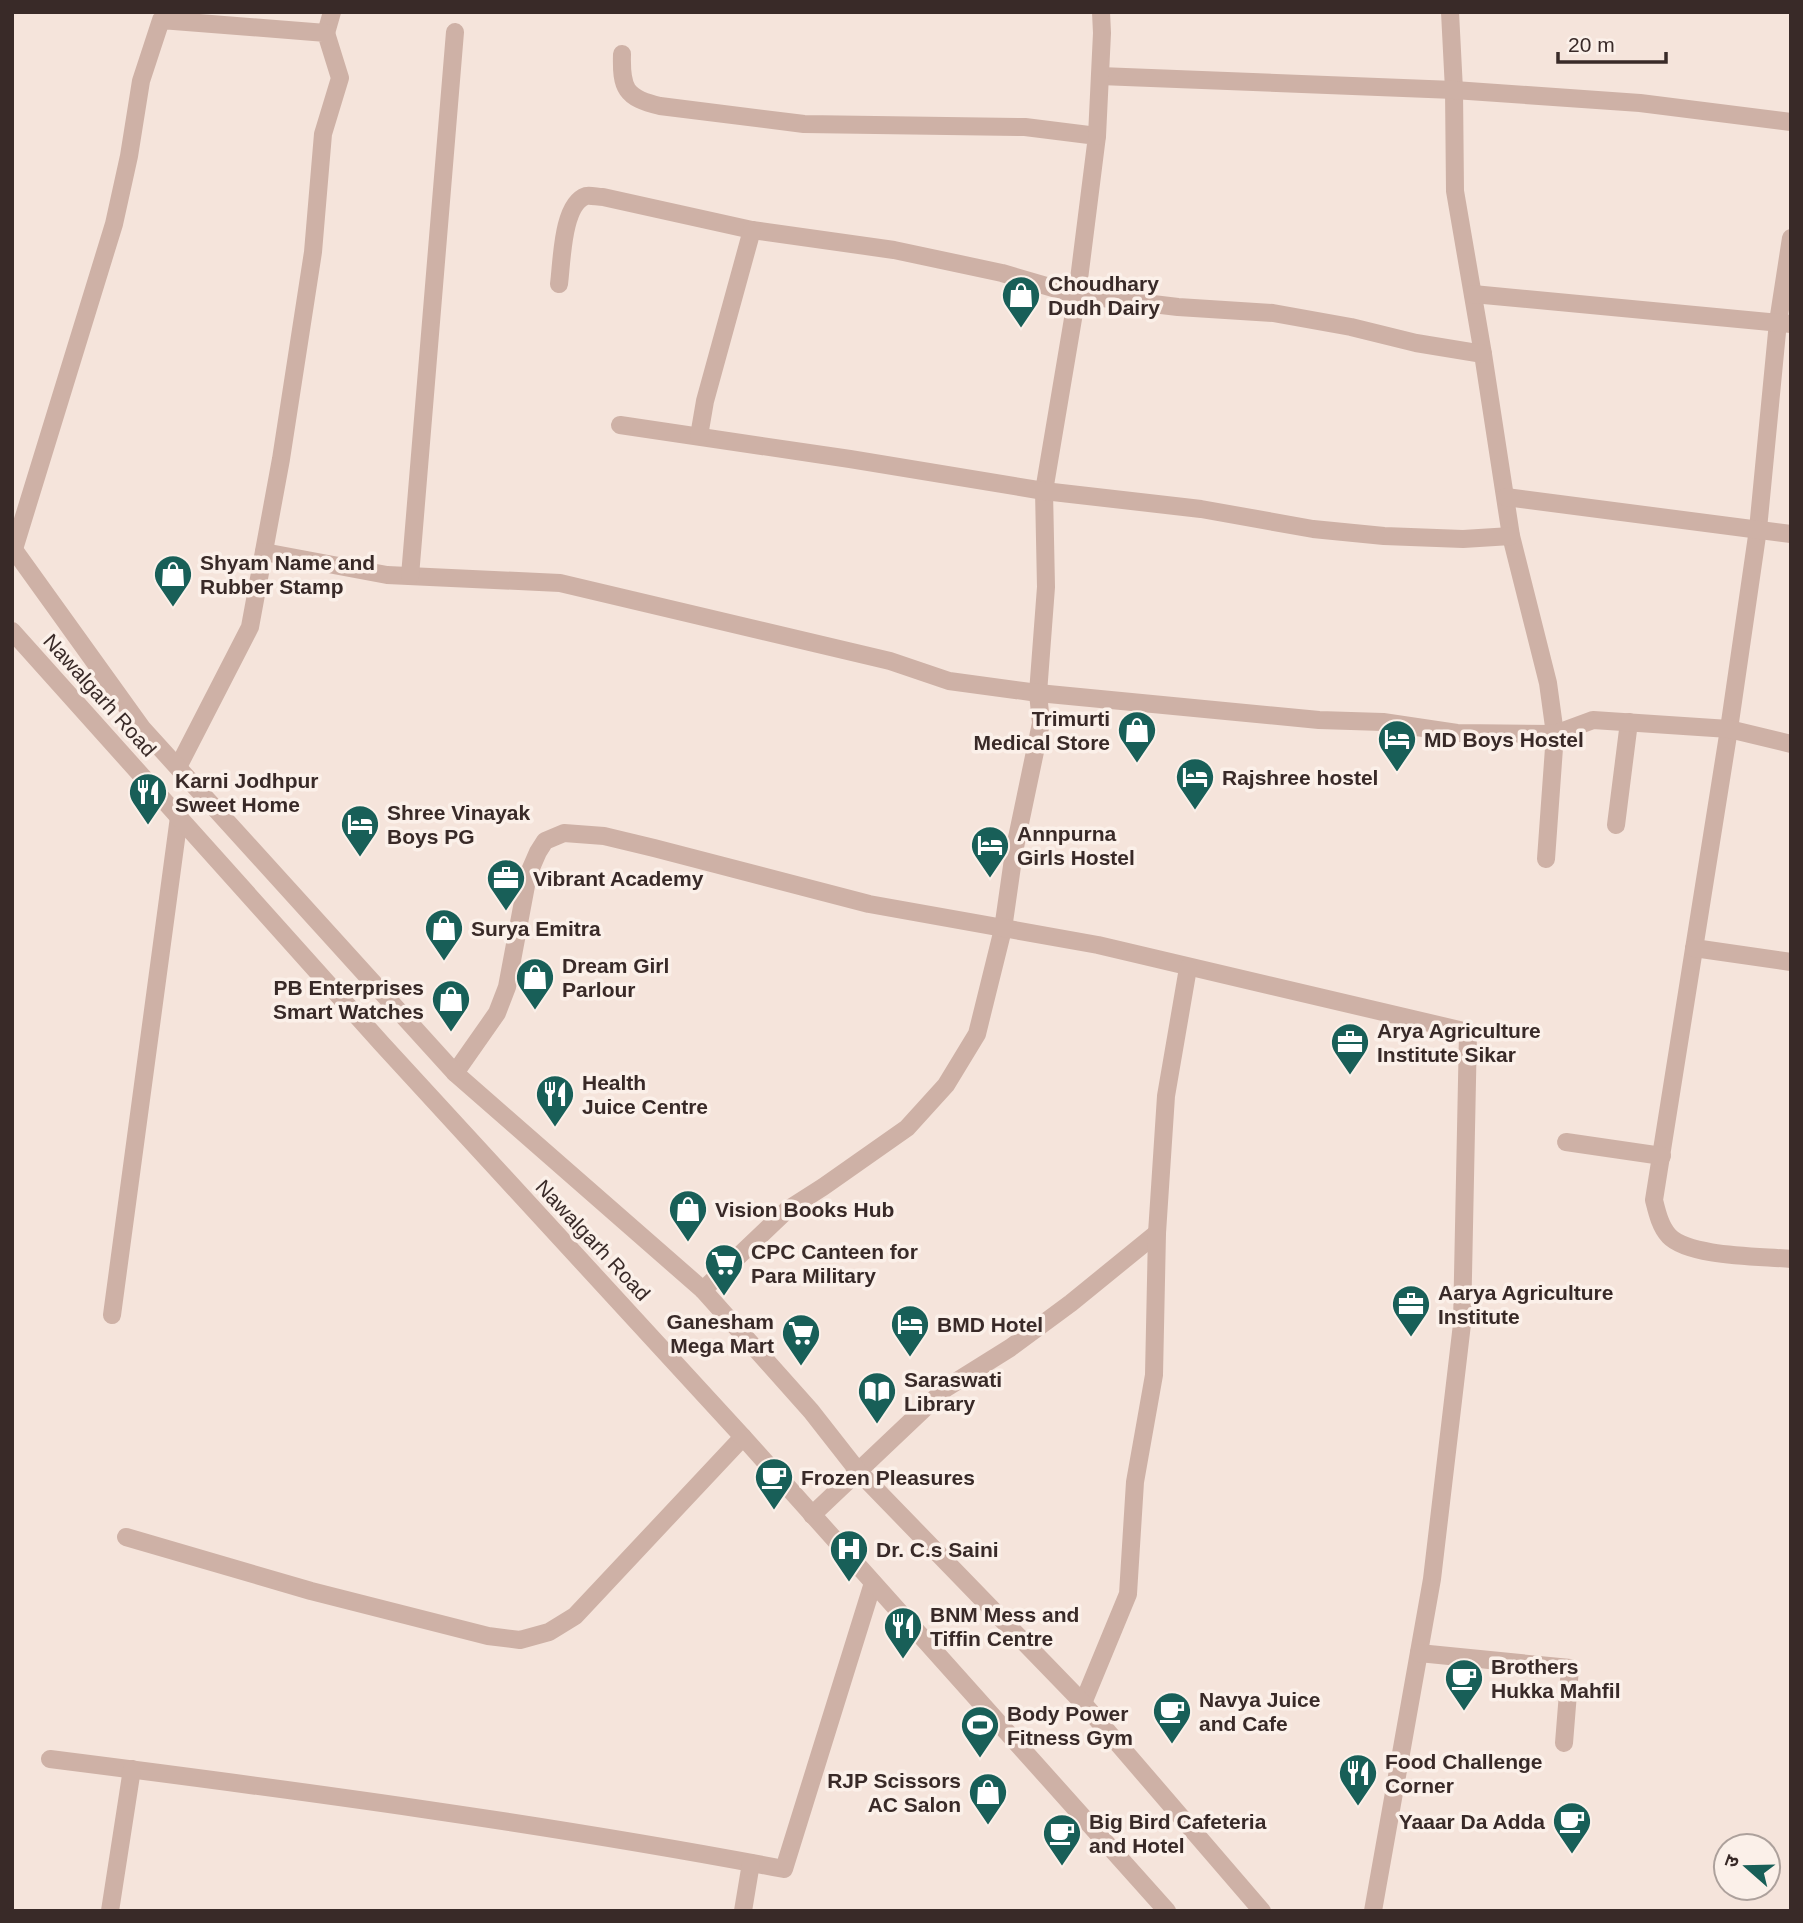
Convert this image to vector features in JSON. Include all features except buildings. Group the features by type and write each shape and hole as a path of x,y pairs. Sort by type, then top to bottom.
{"street":[{"path":"178,767 250,627 281,459 313,252 323,134 340,78 326,33 332,12"},
{"path":"704,1290 787,1210 907,1128 946,1086 977,1034 1003,929 1014,852 1041,723 1038,693 1046,587 1044,491 1077,295 1097,136 1101,12"},
{"path":"1450,12 1455,191 1511,536 1548,683 1555,734 1546,859"},
{"path":"326,33 161,20 141,81 129,156 114,224 13,548 142,728 456,1073 704,1290 811,1411 858,1471 1083,1703 1262,1911"},
{"path":"410,576 455,32"},
{"path":"622,54 621,78 626,91 644,103 660,106 804,124 1025,127 1097,136"},
{"path":"1100,76 1454,90 1640,103 1791,122"},
{"path":"559,284 571,208 586,197 603,197 751,230 894,250 1002,273 1077,295 1178,307 1273,313 1483,354"},
{"path":"699,436 705,401 751,230"},
{"path":"1791,238 1784,323 1758,529 1654,1200 1659,1219 1670,1237 1696,1251 1791,1259"},
{"path":"1473,294 1784,323"},
{"path":"620,425 1044,491 1201,509 1313,529 1384,536 1462,539 1511,536"},
{"path":"1506,497 1791,534"},
{"path":"264,552 387,575 560,583 890,661 949,681 1038,693 1318,720 1383,722 1457,733 1555,734 1592,720 1729,729 1791,744"},
{"name":"Nawalgarh Road","path":"12,631 382,1044 743,1437 1167,1911"},
{"path":"1616,825 1629,722"},
{"path":"112,1315 179,817"},
{"path":"456,1073 497,1013 507,987 528,876 538,852 545,841 564,832 604,836 869,904 1098,945 1468,1032 1462,1324 1432,1579 1373,1911"},
{"path":"1694,948 1791,962"},
{"path":"1083,1703 1128,1594 1135,1482 1154,1375 1157,1233 1166,1096 1188,968"},
{"path":"1566,1142 1662,1156"},
{"path":"812,1515 946,1388 1010,1348 1157,1233"},
{"path":"126,1537 311,1591 488,1636 520,1640 549,1632 575,1616 743,1437"},
{"path":"50,1759 355,1799 658,1845 784,1869 873,1583"},
{"path":"1419,1653 1570,1668 1563,1743"},
{"path":"110,1911 132,1769"},
{"path":"743,1911 751,1863"}],"place":[{"name":"Choudhary Dudh Dairy","path":"1021,329"},
{"name":"Shyam Name and Rubber Stamp","path":"173,608"},
{"name":"Trimurti Medical Store","path":"1137,764"},
{"name":"MD Boys Hostel","path":"1397,773"},
{"name":"Rajshree hostel","path":"1195,811"},
{"name":"Karni Jodhpur Sweet Home","path":"148,826"},
{"name":"Shree Vinayak Boys PG","path":"360,858"},
{"name":"Annpurna Girls Hostel","path":"990,879"},
{"name":"Vibrant Academy","path":"506,912"},
{"name":"Surya Emitra","path":"444,962"},
{"name":"Dream Girl Parlour","path":"535,1011"},
{"name":"PB Enterprises Smart Watches","path":"451,1033"},
{"name":"Arya Agriculture Institute Sikar","path":"1350,1076"},
{"name":"Health Juice Centre","path":"555,1128"},
{"name":"Vision Books Hub","path":"688,1243"},
{"name":"CPC Canteen for Para Military","path":"724,1297"},
{"name":"Aarya Agriculture Institute","path":"1411,1338"},
{"name":"BMD Hotel","path":"910,1358"},
{"name":"Ganesham Mega Mart","path":"801,1367"},
{"name":"Saraswati Library","path":"877,1425"},
{"name":"Frozen Pleasures","path":"774,1511"},
{"name":"Dr. C.s Saini","path":"849,1583"},
{"name":"BNM Mess and Tiffin Centre","path":"903,1660"},
{"name":"Brothers Hukka Mahfil","path":"1464,1712"},
{"name":"Navya Juice and Cafe","path":"1172,1745"},
{"name":"Body Power Fitness Gym","path":"980,1759"},
{"name":"Food Challenge Corner","path":"1358,1807"},
{"name":"RJP Scissors AC Salon","path":"988,1826"},
{"name":"Yaaar Da Adda","path":"1572,1855"},
{"name":"Big Bird Cafeteria and Hotel","path":"1062,1867"}]}
